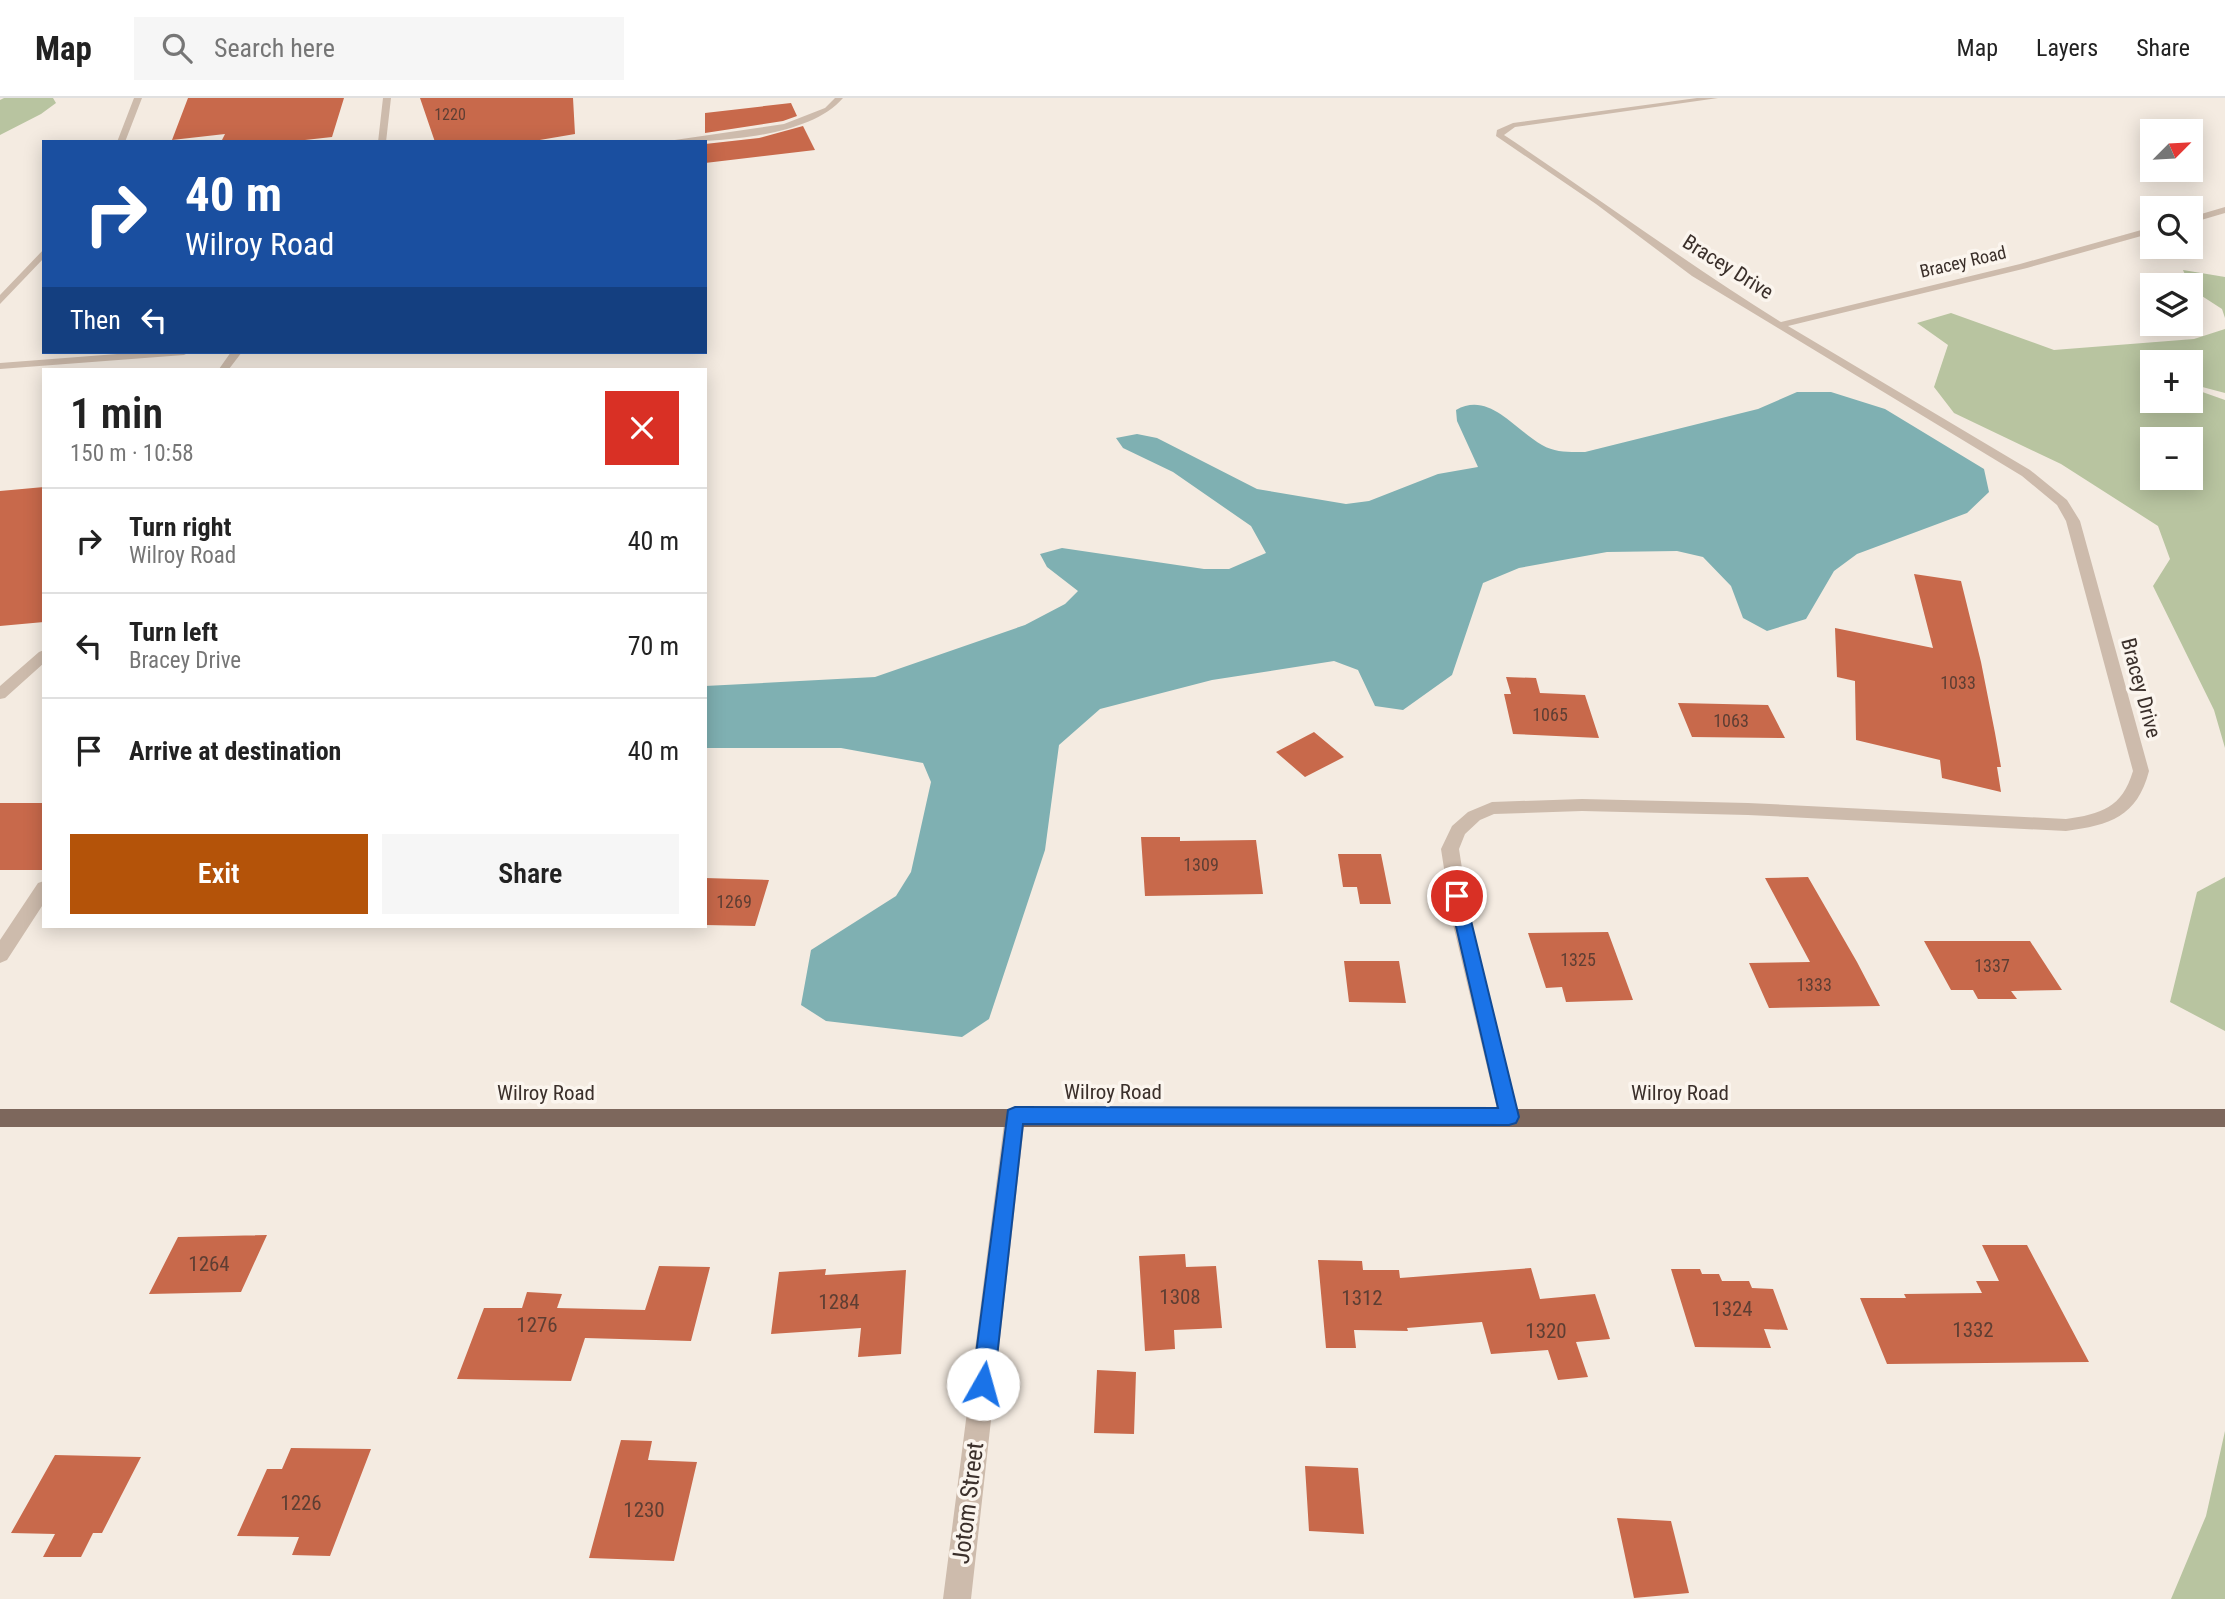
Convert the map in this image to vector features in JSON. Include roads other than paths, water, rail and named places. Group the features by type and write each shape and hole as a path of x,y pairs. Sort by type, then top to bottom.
{"main road":[{"name":"Wilroy Road","path":"0,1118 2225,1118"}],"street":[{"path":"122,140 138,98"},
{"path":"382,140 387,98"},
{"path":"681,140 782,127 828,111 839,98"},
{"name":"Bracey Drive","path":"1509,1117 1461,920 1450,849 1458,830 1474,816 1492,808 1582,804 2066,825 2092,821 2121,810 2137,791 2141,771 2138,758 2073,521 2062,503 2026,473 1696,274 1599,202 1500,136 1500,132 1513,125 1714,98"},
{"path":"2203,216 2225,210"},
{"name":"Bracey Road","path":"1780,325 2023,266 2140,233"},
{"path":"0,301 42,254"},
{"path":"0,366 158,354"},
{"path":"0,694 42,657"},
{"path":"0,955 42,891"},
{"name":"Jotom Street","path":"957,1599 1015,1116"}],"water":[{"path":"1797,392 1831,392 1885,409 1984,469 1989,492 1967,513 1857,554 1834,571 1806,619 1767,631 1743,618 1731,586 1703,557 1677,551 1607,552 1519,568 1483,583 1452,675 1403,710 1375,706 1358,670 1334,661 1212,680 1100,709 1059,745 1045,850 989,1019 962,1037 826,1021 801,1005 811,950 896,896 911,872 931,782 923,763 841,748 707,748 707,686 875,677 1025,625 1065,604 1078,591 1047,567 1040,554 1062,548 1204,569 1229,569 1266,553 1251,526 1173,472 1123,448 1116,438 1137,434 1157,438 1257,489 1346,504 1369,501 1438,474 1478,467 1457,421 1456,410 1468,405 1479,405 1501,414 1547,448 1563,452 1585,452 1758,409"}]}
